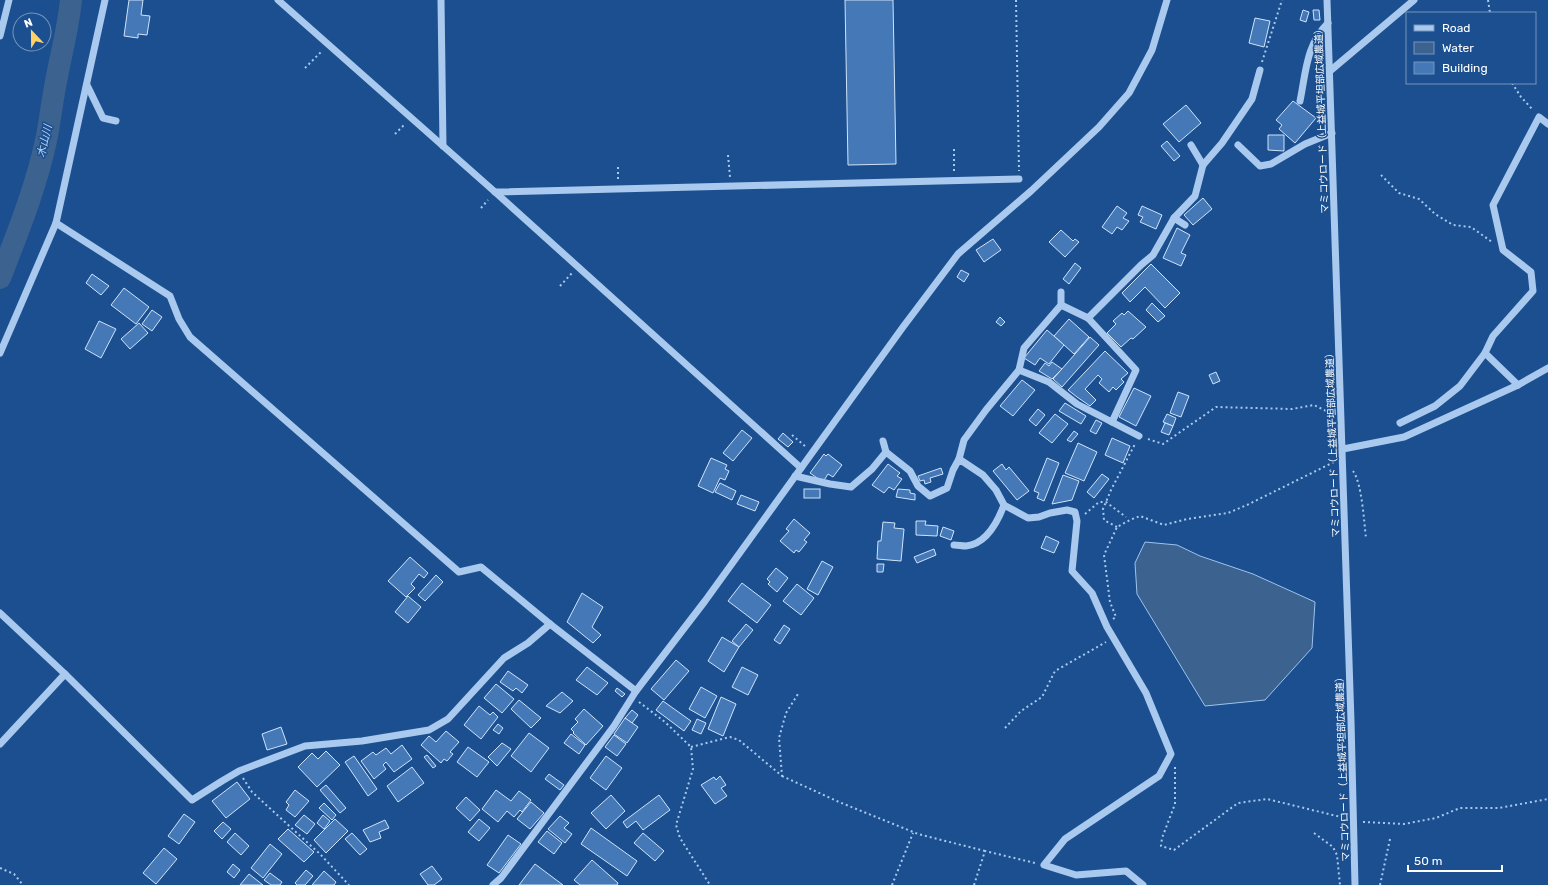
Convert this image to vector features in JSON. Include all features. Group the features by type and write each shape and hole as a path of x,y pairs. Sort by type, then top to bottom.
{"street":[{"path":"0,36 9,0"},
{"path":"0,354 56,223 105,0"},
{"path":"278,0 495,192 802,468"},
{"path":"441,0 443,146"},
{"path":"493,885 501,878 614,726 634,694 705,601 903,327 958,254 1031,192 1093,133 1129,93 1152,50 1167,0"},
{"name":"マミコウロード（上益城平坦部広域農道）","path":"1327,0 1352,721 1355,885"},
{"path":"1330,71 1414,0"},
{"path":"1300,101 1311,47 1318,33 1328,23"},
{"path":"1088,318 1141,264 1154,255 1174,218 1195,196 1203,165 1222,143 1252,99 1260,70"},
{"path":"87,85 103,118 116,121"},
{"path":"1400,423 1435,406 1460,386 1485,353 1493,336 1533,291 1532,272 1503,250 1493,205 1539,117 1548,124"},
{"path":"1238,145 1260,166 1271,164 1305,144 1332,133"},
{"path":"1191,145 1203,165"},
{"path":"495,192 1019,179"},
{"path":"1174,218 1185,226"},
{"path":"56,223 170,296 179,319 190,337 459,572 482,567 634,694"},
{"path":"883,441 886,452 910,471 918,486 930,496 947,488 953,470 959,459 964,440 986,410 1019,370 1024,348 1061,305 1061,292"},
{"path":"1061,305 1088,318 1136,370 1112,422"},
{"path":"1485,353 1518,385"},
{"path":"1343,449 1404,437 1518,385 1548,368"},
{"path":"1019,370 1049,382 1077,404 1140,436"},
{"path":"795,476 851,487 872,469 886,452"},
{"path":"959,459 983,475 996,490 1004,505 1028,518 1039,517 1050,513 1067,510 1075,512 1077,521 1072,571 1092,593 1113,638 1146,693 1171,754 1159,776 1065,839 1044,865 1076,875 1126,871 1143,885"},
{"path":"954,545 967,546 982,540 993,528 1004,505"},
{"path":"0,613 65,674 192,800 222,780 305,746 362,741 429,730 448,719 504,658 528,643 550,624"},
{"path":"0,744 65,674"}],"path":[{"path":"1016,0 1019,179"},
{"path":"1260,70 1282,0"},
{"path":"1488,0 1490,12"},
{"path":"305,68 328,45"},
{"path":"1513,84 1521,97 1539,117"},
{"path":"395,134 411,117"},
{"path":"954,147 954,180"},
{"path":"728,155 730,186"},
{"path":"618,166 618,189"},
{"path":"1381,175 1399,193 1419,199 1435,214 1453,225 1471,227 1503,250"},
{"path":"560,286 578,267"},
{"path":"1117,527 1104,520 1103,509 1140,436 1163,444 1216,407 1292,409 1314,405 1342,419"},
{"path":"792,435 812,452"},
{"path":"1105,623 1116,618 1110,602 1104,555 1117,527 1140,516 1164,525 1187,519 1228,513 1343,458 1356,475 1362,504 1366,538"},
{"path":"1077,521 1099,502 1106,502 1126,517"},
{"path":"1005,728 1021,711 1042,697 1055,671 1113,638"},
{"path":"634,694 691,747 693,769 676,825 680,838 710,885"},
{"path":"782,776 779,738 786,713 798,694"},
{"path":"691,747 730,737 739,740 782,776 839,802 913,832 1044,865"},
{"path":"1171,754 1176,769 1175,804 1162,838 1161,846 1174,850 1238,803 1267,799 1364,822 1404,824 1436,818 1460,808 1499,808 1548,799"},
{"path":"239,772 252,792 320,854 349,885"},
{"path":"892,885 913,832"},
{"path":"1314,833 1333,847 1337,855 1340,885"},
{"path":"1380,885 1390,839"},
{"path":"974,885 985,851"},
{"path":"0,868 14,874 23,885"}],"water":[{"path":"1145,542 1177,545 1200,556 1253,574 1315,602 1312,648 1265,700 1205,706 1137,594 1135,563"}],"building":[{"path":"129,0 143,0 141,15 150,16 147,35 138,34 138,38 124,36"},
{"path":"845,0 893,0 896,164 848,165"},
{"path":"1303,10 1309,12 1306,22 1300,20"},
{"path":"1313,10 1319,10 1320,20 1314,20"},
{"path":"1255,18 1270,21 1264,47 1249,43"},
{"path":"1293,101 1316,118 1295,143 1279,129 1282,125 1276,120"},
{"path":"1186,105 1201,123 1179,142 1163,124"},
{"path":"1268,135 1284,135 1284,151 1268,150"},
{"path":"1167,141 1180,156 1174,161 1161,146"},
{"path":"1203,198 1212,209 1193,225 1184,215"},
{"path":"1117,206 1127,213 1123,218 1129,221 1122,230 1117,227 1112,234 1102,227"},
{"path":"1142,206 1162,215 1156,229 1140,222 1143,217 1138,215"},
{"path":"1177,228 1190,235 1181,253 1186,255 1181,266 1163,258"},
{"path":"1061,230 1073,241 1075,239 1079,242 1065,257 1049,242"},
{"path":"993,239 1001,250 984,262 976,250"},
{"path":"1075,263 1081,268 1069,284 1063,279"},
{"path":"1151,264 1180,293 1165,308 1145,287 1130,302 1122,293"},
{"path":"961,270 969,274 964,282 957,277"},
{"path":"92,274 109,286 101,295 86,283"},
{"path":"124,288 149,307 136,324 111,305"},
{"path":"1152,303 1165,316 1158,322 1146,310"},
{"path":"152,310 162,317 152,331 142,324"},
{"path":"1128,311 1146,327 1133,339 1131,338 1121,347 1107,333 1116,324 1113,321 1122,313 1124,315"},
{"path":"1000,317 1005,322 1001,326 996,322"},
{"path":"1069,319 1089,337 1074,354 1054,336"},
{"path":"99,321 116,329 101,358 85,349"},
{"path":"139,323 148,333 130,349 121,339"},
{"path":"1047,330 1064,345 1049,364 1040,358 1035,365 1024,358"},
{"path":"1090,337 1099,345 1062,387 1053,379"},
{"path":"1105,351 1128,373 1121,379 1124,382 1116,390 1113,387 1109,392 1099,383 1102,379 1098,375 1085,389 1096,400 1090,406 1068,390"},
{"path":"1052,362 1062,369 1052,379 1039,371 1045,363 1049,366"},
{"path":"1216,372 1220,381 1213,384 1209,375"},
{"path":"1022,380 1035,390 1013,416 1000,406"},
{"path":"1134,388 1151,396 1136,426 1119,417"},
{"path":"1178,392 1189,396 1181,417 1170,413"},
{"path":"1065,403 1086,416 1081,424 1059,411"},
{"path":"1038,409 1045,415 1036,426 1029,420"},
{"path":"1055,414 1068,424 1052,443 1039,433"},
{"path":"1167,414 1176,418 1173,426 1163,422"},
{"path":"1096,420 1102,423 1096,434 1090,431"},
{"path":"1165,423 1173,426 1169,435 1161,432"},
{"path":"742,430 752,438 733,461 723,453"},
{"path":"1074,431 1078,434 1071,442 1067,440"},
{"path":"783,433 793,442 788,447 778,439"},
{"path":"1112,438 1130,446 1123,463 1105,455"},
{"path":"1078,443 1097,452 1084,481 1065,473"},
{"path":"824,454 826,456 828,454 842,465 833,477 828,474 823,482 810,473"},
{"path":"711,458 727,465 725,469 729,471 725,480 720,478 713,493 698,486"},
{"path":"1047,458 1059,463 1044,501 1037,498 1039,493 1034,491"},
{"path":"888,464 900,473 897,476 902,479 894,490 889,487 884,493 872,485"},
{"path":"1002,464 1006,470 1009,467 1029,491 1017,500 993,471"},
{"path":"941,468 943,474 930,478 931,482 925,484 924,480 920,481 918,476"},
{"path":"1102,474 1109,479 1094,498 1087,492"},
{"path":"1063,475 1079,481 1072,500 1052,504"},
{"path":"720,483 736,491 732,500 715,492"},
{"path":"804,489 820,489 820,498 804,498"},
{"path":"898,489 910,490 910,493 915,494 915,500 896,497"},
{"path":"741,495 759,502 755,511 737,504"},
{"path":"794,519 810,533 804,540 807,542 799,552 796,550 794,553 780,541 789,531 786,529"},
{"path":"916,521 926,521 925,525 938,526 937,536 916,535"},
{"path":"883,522 895,523 894,528 904,529 901,561 877,559 878,541 881,541"},
{"path":"943,527 954,531 951,540 940,536"},
{"path":"1046,536 1059,542 1054,553 1041,548"},
{"path":"934,549 936,555 917,563 914,557"},
{"path":"410,557 428,573 424,578 419,574 411,584 415,588 406,597 388,581"},
{"path":"822,561 833,567 818,595 807,589"},
{"path":"877,564 884,564 883,572 877,572"},
{"path":"776,568 788,578 777,592 768,584 770,582 767,579"},
{"path":"436,575 443,582 425,601 418,595"},
{"path":"742,583 771,605 757,623 728,601"},
{"path":"797,584 814,598 801,615 783,601"},
{"path":"582,593 603,607 592,627 601,635 593,643 567,622"},
{"path":"408,596 421,607 408,623 395,612"},
{"path":"746,624 753,630 739,647 732,641"},
{"path":"784,625 790,629 780,644 774,640"},
{"path":"722,637 739,647 724,672 708,661"},
{"path":"676,660 689,671 664,700 651,689"},
{"path":"587,667 608,683 597,695 576,680"},
{"path":"742,667 758,675 748,695 732,687"},
{"path":"508,671 528,685 522,693 516,688 513,691 500,682"},
{"path":"496,684 514,699 502,713 484,698"},
{"path":"701,687 717,696 705,718 689,709"},
{"path":"617,688 625,694 622,697 615,691"},
{"path":"562,692 573,701 560,713 546,706"},
{"path":"721,697 736,704 723,736 708,729"},
{"path":"519,700 541,718 531,728 511,709"},
{"path":"663,701 691,721 684,731 656,710"},
{"path":"479,706 490,715 493,712 498,717 481,739 464,725"},
{"path":"584,709 603,726 586,745 573,733 574,732 571,729 578,722 575,719"},
{"path":"632,710 638,715 632,723 625,718"},
{"path":"625,718 638,727 627,743 614,734"},
{"path":"697,719 706,723 701,734 692,730"},
{"path":"498,724 503,728 499,734 493,730"},
{"path":"281,727 287,744 267,750 262,734"},
{"path":"446,731 459,742 450,752 453,754 447,761 444,759 441,763 421,745 429,736 436,742"},
{"path":"529,733 549,748 531,772 511,756"},
{"path":"571,734 585,745 579,754 564,743"},
{"path":"614,735 626,744 617,756 605,747"},
{"path":"502,743 511,749 497,766 488,757"},
{"path":"402,745 412,759 394,772 386,762 383,765 386,769 374,779 361,761 373,752 376,755 386,748 391,754"},
{"path":"468,747 489,762 477,777 457,762"},
{"path":"326,751 340,765 317,787 298,767 312,753 318,759"},
{"path":"427,755 436,766 433,768 424,757"},
{"path":"354,756 377,789 368,796 345,762"},
{"path":"606,756 622,768 606,790 590,778"},
{"path":"412,767 424,783 398,802 387,786"},
{"path":"549,774 564,785 560,790 545,779"},
{"path":"720,776 726,785 721,788 727,796 715,804 701,785 714,777 716,780"},
{"path":"237,782 250,799 226,818 212,801"},
{"path":"326,785 346,808 340,813 320,790"},
{"path":"295,790 309,801 295,817 286,810 289,805 286,802"},
{"path":"496,790 511,801 519,791 531,800 522,812 520,810 514,817 507,811 498,822 482,809"},
{"path":"611,795 625,811 606,829 591,813"},
{"path":"659,795 670,810 643,830 636,821 627,828 623,822"},
{"path":"466,797 480,810 470,821 456,808"},
{"path":"531,802 544,813 530,829 517,819"},
{"path":"324,803 336,815 332,820 319,808"},
{"path":"184,814 195,822 179,844 168,836"},
{"path":"304,815 315,824 307,834 295,825"},
{"path":"323,815 330,821 324,829 317,823"},
{"path":"560,816 569,823 564,828 572,834 565,843 548,829"},
{"path":"335,819 348,831 326,853 314,840"},
{"path":"479,819 490,828 479,841 468,832"},
{"path":"385,820 389,828 379,832 381,838 370,842 363,830"},
{"path":"223,822 231,829 222,839 214,831"},
{"path":"591,828 637,861 627,876 581,844"},
{"path":"288,829 314,852 304,862 278,839"},
{"path":"547,831 562,843 554,854 538,842"},
{"path":"235,833 249,846 241,855 227,842"},
{"path":"352,833 367,849 360,855 345,839"},
{"path":"643,833 664,851 655,861 634,843"},
{"path":"508,835 521,844 499,873 487,865"},
{"path":"270,844 282,854 263,878 251,868"},
{"path":"164,848 177,859 156,884 143,873"},
{"path":"592,860 618,883 617,885 580,885 574,880"},
{"path":"233,864 240,870 234,878 227,872"},
{"path":"535,864 563,885 519,885"},
{"path":"432,866 442,879 434,885 428,885 420,874"},
{"path":"306,870 313,876 305,885 297,885 295,883"},
{"path":"324,871 336,882 334,885 312,885"},
{"path":"270,873 282,882 280,885 271,885 264,880"},
{"path":"249,874 263,885 240,885"}],"waterway":[{"name":"木山川","path":"0,278 14,243 43,154 71,0"}]}
